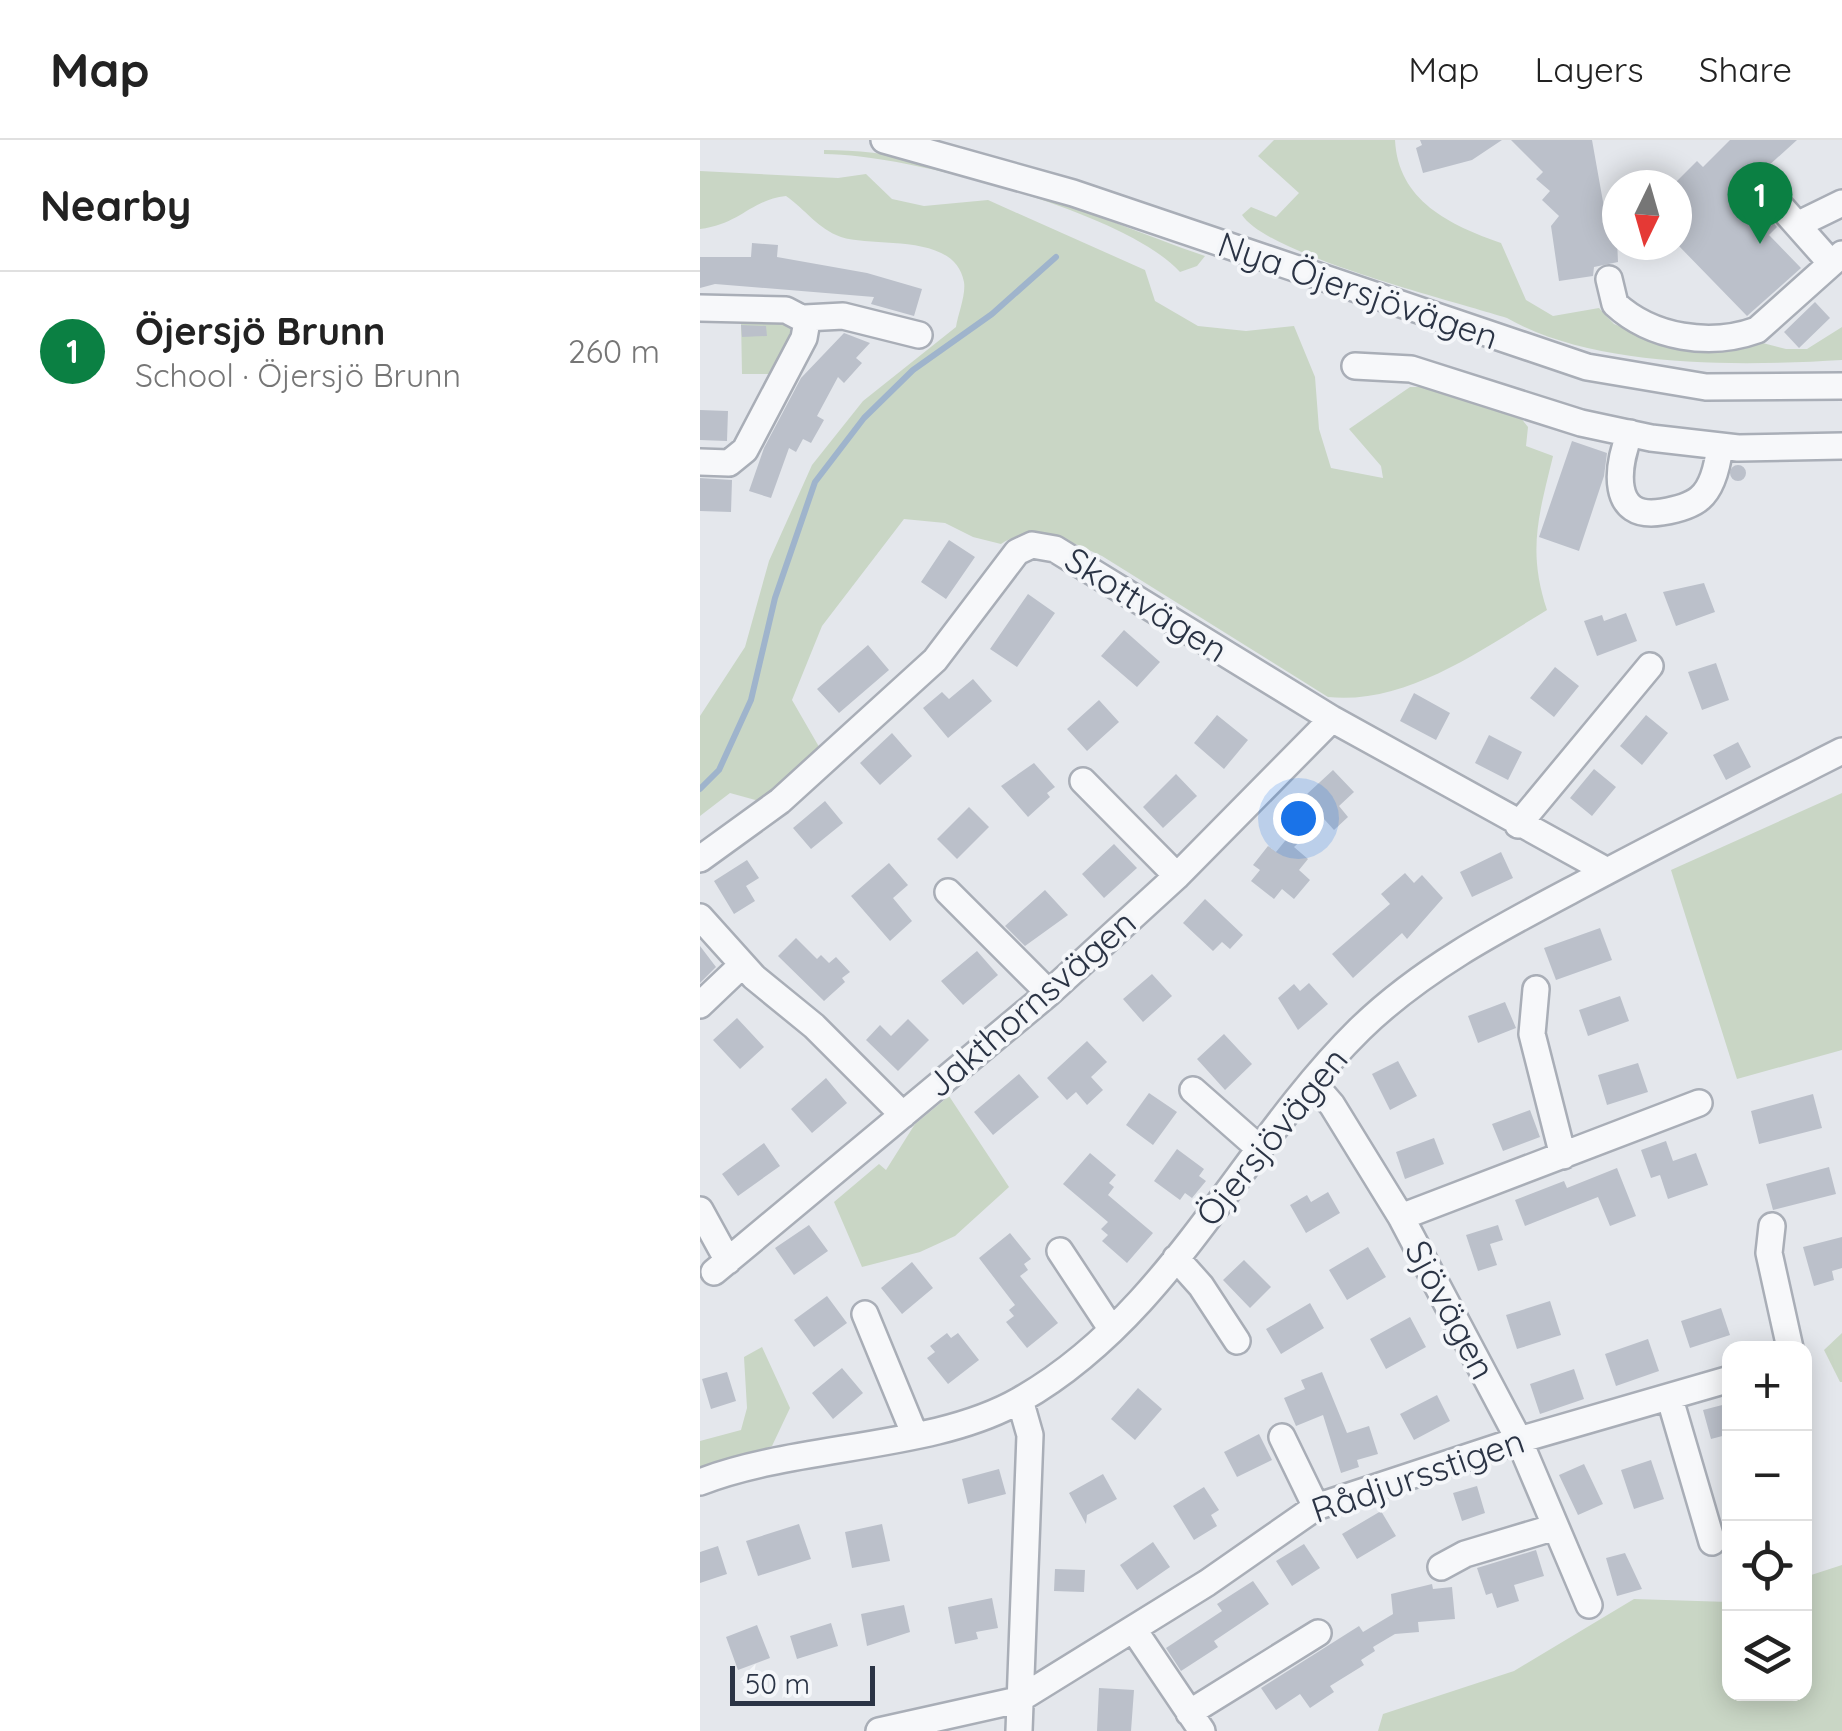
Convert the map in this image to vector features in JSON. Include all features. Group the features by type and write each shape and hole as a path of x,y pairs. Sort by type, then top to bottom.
{"street":[{"name":"Nya Öjersjövägen","path":"884,140 1057,188 1587,367 1706,386 1842,386"},
{"path":"1609,279 1615,304 1653,330 1740,336 1758,330 1836,258 1760,183"},
{"path":"1800,224 1842,204"},
{"path":"700,308 786,310 805,318 843,316 918,335"},
{"path":"700,462 728,463 745,450 804,338 805,318"},
{"path":"1355,366 1412,368 1534,409 1630,434 1720,446 1842,446"},
{"path":"1630,434 1620,459 1621,494 1627,505 1644,513 1677,508 1699,499 1720,446"},
{"name":"Skottvägen","path":"700,859 780,801 935,660 1001,571 1025,546 1055,549 1332,719 1607,872"},
{"path":"1518,824 1650,666"},
{"name":"Jakthornsvägen","path":"700,1210 721,1267 1049,993 1176,876 1332,719"},
{"name":"Öjersjövägen","path":"700,1482 974,1421 1020,1400 1086,1354 1112,1330 1176,1258 1356,1033 1424,974 1473,942 1842,751"},
{"path":"1083,781 1176,876"},
{"path":"948,892 1049,993"},
{"path":"700,917 742,965 814,1026 902,1116"},
{"path":"700,1005 742,965"},
{"path":"1536,989 1532,1034 1563,1156"},
{"name":"Sjövägen","path":"1314,1083 1332,1105 1401,1217 1519,1440 1552,1528 1588,1605"},
{"path":"1193,1090 1260,1149"},
{"path":"1401,1217 1698,1103"},
{"path":"1772,1226 1769,1254 1789,1341"},
{"path":"1060,1251 1112,1330"},
{"path":"1176,1258 1237,1341"},
{"path":"865,1314 914,1433"},
{"name":"Rådjursstigen","path":"879,1731 1018,1700 1134,1630 1316,1507 1519,1440 1722,1382"},
{"path":"1670,1399 1712,1542"},
{"path":"1019,1731 1030,1434 1020,1400"},
{"path":"1282,1436 1316,1507"},
{"path":"1441,1566 1465,1554 1552,1528"},
{"path":"1134,1630 1196,1722 1318,1633"}],"green space":[{"path":"1274,140 1395,140 1398,161 1416,195 1446,219 1501,243 1526,300 1553,316 1599,308 1614,324 1644,336 1759,342 1786,349 1807,349 1842,327 1842,360 1716,363 1583,347 1543,335 1507,318 1323,261 1287,246 1242,215 1251,207 1276,217 1299,193 1258,156"},
{"path":"824,150 873,153 970,172 1205,256 1197,266 1180,272 1153,250 1113,228 1013,190 907,164 824,154"},
{"path":"700,171 838,178 866,174 892,199 924,206 988,200 1145,270 1155,301 1198,326 1246,331 1294,326 1315,377 1319,429 1331,468 1383,478 1381,466 1349,429 1410,387 1426,387 1520,417 1528,427 1526,446 1553,456 1536,550 1547,610 1470,657 1415,683 1357,697 1328,697 1102,556 1077,545 1039,534 1026,534 1001,544 973,537 945,523 904,519 822,626 792,700 822,752 759,801 730,793 700,816 700,716 745,647 769,561 812,465 863,401 956,327 964,282 958,266 946,255 912,245 841,237 818,224 786,196 700,229"},
{"path":"766,318 790,324 792,344 774,374 742,374 741,319"},
{"path":"1842,793 1842,1050 1737,1079 1671,870"},
{"path":"949,1096 1009,1187 955,1236 920,1252 862,1267 834,1202 879,1164 886,1170 915,1124"},
{"path":"1842,1333 1842,1382 1840,1382 1824,1350"},
{"path":"762,1347 790,1408 772,1446 700,1472 700,1441 741,1430 747,1408 744,1357"},
{"path":"1842,1565 1842,1731 1378,1731 1383,1714 1514,1671 1634,1599 1722,1602 1722,1701 1812,1701 1812,1575"}],"building":[{"path":"1420,140 1502,140 1472,160 1423,173 1416,148 1422,145"},
{"path":"1511,140 1592,140 1602,196 1602,260 1618,262 1594,267 1593,276 1559,281 1551,226 1559,216 1542,200 1550,191 1536,179 1543,172"},
{"path":"1730,140 1797,140 1766,168 1756,167 1744,179 1747,193 1777,227 1769,235 1801,268 1747,316 1692,259 1692,170 1688,170 1697,161 1703,167"},
{"path":"752,243 778,245 777,257 867,273 922,289 914,316 871,304 874,297 715,284 700,288 700,257 751,257"},
{"path":"1815,302 1830,318 1799,348 1784,332"},
{"path":"741,325 766,326 767,336 742,337"},
{"path":"844,333 870,343 856,358 862,363 844,383 838,377 817,416 824,420 811,443 803,439 796,452 789,448 771,498 749,491 764,448 801,378"},
{"path":"700,410 728,411 727,441 700,440"},
{"path":"1572,441 1607,453 1604,476 1579,551 1539,537"},
{"path":"1738,465 1746,473 1738,481 1730,473"},
{"path":"700,478 732,480 731,512 700,511"},
{"path":"949,540 975,557 946,599 921,582"},
{"path":"1704,583 1715,612 1676,626 1663,592"},
{"path":"1028,594 1055,613 1017,667 990,649"},
{"path":"1626,613 1637,641 1597,656 1584,621 1602,615 1604,621"},
{"path":"1124,630 1160,662 1137,687 1101,656"},
{"path":"868,645 889,670 839,713 817,689"},
{"path":"1716,663 1729,700 1702,710 1688,672"},
{"path":"1555,667 1579,686 1554,717 1530,698"},
{"path":"973,679 992,701 948,738 923,708 942,692 949,699"},
{"path":"1414,693 1450,713 1436,740 1400,721"},
{"path":"1099,700 1119,722 1087,751 1067,729"},
{"path":"1217,715 1248,740 1224,769 1194,743"},
{"path":"1646,715 1668,733 1642,765 1620,746"},
{"path":"892,733 912,756 880,785 860,763"},
{"path":"1489,735 1522,752 1508,780 1475,763"},
{"path":"1738,742 1751,767 1726,780 1713,755"},
{"path":"1034,763 1055,787 1028,817 1001,786"},
{"path":"1594,769 1616,787 1592,816 1570,798"},
{"path":"1333,770 1354,792 1339,806 1348,817 1334,830 1324,819 1294,847 1308,859 1299,870 1310,880 1294,899 1282,889 1274,899 1251,881 1260,870 1253,865 1268,846 1276,852 1302,820 1296,813 1312,798 1307,794"},
{"path":"1176,774 1197,796 1163,828 1143,807"},
{"path":"825,801 843,823 811,849 793,828"},
{"path":"969,807 989,827 957,859 937,839"},
{"path":"1114,844 1137,868 1104,898 1082,874"},
{"path":"1501,852 1513,878 1472,897 1460,872"},
{"path":"747,860 759,878 746,886 755,901 734,914 714,881"},
{"path":"889,863 908,885 893,898 912,921 890,941 851,896"},
{"path":"1405,873 1414,883 1422,875 1443,898 1407,939 1402,933 1353,978 1332,954 1390,904 1381,894"},
{"path":"1045,890 1068,915 1025,946 1005,926"},
{"path":"1205,899 1243,935 1230,949 1222,942 1213,951 1183,923"},
{"path":"1600,928 1612,960 1556,980 1544,948"},
{"path":"796,938 817,959 821,955 829,963 836,957 850,972 824,1001 778,956"},
{"path":"700,946 716,967 700,983"},
{"path":"977,951 998,975 963,1005 941,981"},
{"path":"1152,974 1172,996 1143,1022 1123,999"},
{"path":"1309,983 1328,1004 1298,1030 1278,998 1294,984 1300,991"},
{"path":"1620,996 1629,1021 1588,1036 1579,1010"},
{"path":"1505,1002 1516,1028 1478,1043 1468,1016"},
{"path":"737,1018 764,1047 740,1069 713,1040"},
{"path":"908,1019 929,1040 898,1071 866,1040 880,1025 891,1036"},
{"path":"1224,1034 1252,1064 1225,1090 1197,1059"},
{"path":"1087,1041 1107,1062 1091,1077 1103,1090 1087,1105 1076,1092 1067,1100 1047,1078"},
{"path":"1398,1061 1417,1096 1390,1110 1372,1074"},
{"path":"1638,1063 1648,1092 1607,1105 1598,1075"},
{"path":"1019,1074 1039,1097 993,1135 974,1112"},
{"path":"826,1078 847,1103 812,1133 791,1109"},
{"path":"1149,1093 1177,1112 1153,1145 1126,1125"},
{"path":"1813,1094 1822,1128 1759,1144 1751,1111"},
{"path":"1530,1110 1540,1137 1503,1151 1492,1124"},
{"path":"1434,1138 1444,1164 1405,1179 1396,1152"},
{"path":"1666,1141 1673,1161 1696,1153 1708,1185 1668,1199 1660,1175 1651,1178 1641,1150"},
{"path":"764,1143 780,1166 738,1196 722,1174"},
{"path":"1177,1149 1204,1169 1199,1176 1206,1181 1192,1198 1185,1193 1180,1200 1154,1181"},
{"path":"1090,1153 1116,1175 1109,1183 1114,1187 1108,1195 1153,1233 1127,1263 1102,1241 1108,1235 1101,1229 1108,1222 1063,1184"},
{"path":"1829,1167 1836,1194 1773,1210 1766,1184"},
{"path":"1617,1168 1636,1216 1610,1226 1598,1197 1525,1226 1515,1200 1564,1181 1567,1188"},
{"path":"1328,1192 1340,1213 1306,1233 1290,1205 1307,1195 1311,1202"},
{"path":"809,1225 828,1251 794,1275 775,1248"},
{"path":"1498,1225 1503,1240 1490,1244 1497,1265 1478,1271 1466,1235"},
{"path":"1010,1233 1031,1259 1024,1264 1028,1270 1020,1276 1058,1323 1027,1348 1006,1322 1014,1316 1009,1310 1015,1305 979,1258"},
{"path":"1842,1237 1842,1268 1832,1271 1834,1280 1814,1286 1803,1247"},
{"path":"1368,1247 1386,1277 1347,1300 1329,1270"},
{"path":"1244,1260 1271,1287 1250,1308 1223,1280"},
{"path":"912,1262 933,1288 902,1314 881,1288"},
{"path":"827,1296 847,1323 814,1347 794,1320"},
{"path":"1550,1301 1561,1335 1517,1349 1506,1315"},
{"path":"1310,1303 1324,1328 1281,1354 1266,1329"},
{"path":"1721,1308 1730,1335 1690,1348 1681,1321"},
{"path":"1410,1317 1426,1347 1386,1369 1370,1339"},
{"path":"947,1333 951,1338 958,1333 979,1360 948,1384 927,1358 935,1352 930,1346"},
{"path":"1648,1339 1659,1371 1616,1386 1605,1354"},
{"path":"842,1368 863,1393 833,1419 812,1393"},
{"path":"1574,1369 1584,1399 1540,1414 1530,1384"},
{"path":"727,1372 736,1401 711,1409 702,1379"},
{"path":"1322,1372 1347,1433 1369,1426 1378,1454 1357,1460 1359,1467 1341,1473 1323,1415 1296,1426 1284,1398 1305,1389 1301,1380"},
{"path":"1138,1388 1162,1409 1135,1440 1111,1419"},
{"path":"1437,1395 1450,1421 1414,1440 1400,1414"},
{"path":"1722,1405 1722,1436 1711,1439 1703,1410"},
{"path":"1259,1434 1272,1460 1237,1477 1224,1452"},
{"path":"1651,1460 1664,1499 1634,1509 1621,1470"},
{"path":"1584,1464 1603,1504 1578,1515 1559,1475"},
{"path":"999,1469 1006,1494 968,1504 962,1479"},
{"path":"1103,1474 1117,1499 1087,1515 1086,1524 1069,1493"},
{"path":"1477,1486 1485,1513 1462,1521 1453,1493"},
{"path":"1204,1487 1219,1510 1211,1515 1217,1526 1194,1540 1173,1506"},
{"path":"1381,1511 1396,1536 1357,1559 1342,1534"},
{"path":"799,1524 811,1559 758,1576 746,1541"},
{"path":"882,1524 890,1561 852,1568 845,1532"},
{"path":"1153,1542 1170,1567 1137,1590 1120,1565"},
{"path":"1304,1544 1320,1568 1292,1586 1276,1561"},
{"path":"718,1546 727,1574 700,1583 700,1552"},
{"path":"1536,1550 1544,1576 1514,1585 1519,1601 1497,1608 1492,1593 1486,1595 1477,1568"},
{"path":"1625,1553 1642,1589 1617,1596 1606,1558"},
{"path":"1055,1569 1085,1570 1084,1592 1054,1591"},
{"path":"1253,1581 1269,1604 1214,1641 1218,1647 1181,1671 1166,1648 1222,1611 1217,1604"},
{"path":"1432,1584 1433,1589 1452,1587 1455,1619 1418,1622 1419,1632 1395,1634 1373,1647 1375,1651 1361,1660 1364,1665 1330,1686 1334,1692 1310,1708 1300,1694 1276,1710 1261,1688 1359,1626 1363,1632 1393,1614 1391,1594"},
{"path":"992,1598 998,1628 976,1632 978,1639 955,1644 948,1607"},
{"path":"904,1605 910,1632 867,1646 861,1614"},
{"path":"831,1623 838,1646 797,1659 790,1636"},
{"path":"757,1625 770,1658 738,1670 726,1637"},
{"path":"1099,1688 1134,1690 1131,1731 1097,1731"}],"waterway":[{"path":"700,789 719,770 751,700 775,598 815,482 864,418 913,370 992,314 1056,257"}],"place":[{"name":"Öjersjö Brunn","path":"1760,244"}]}
